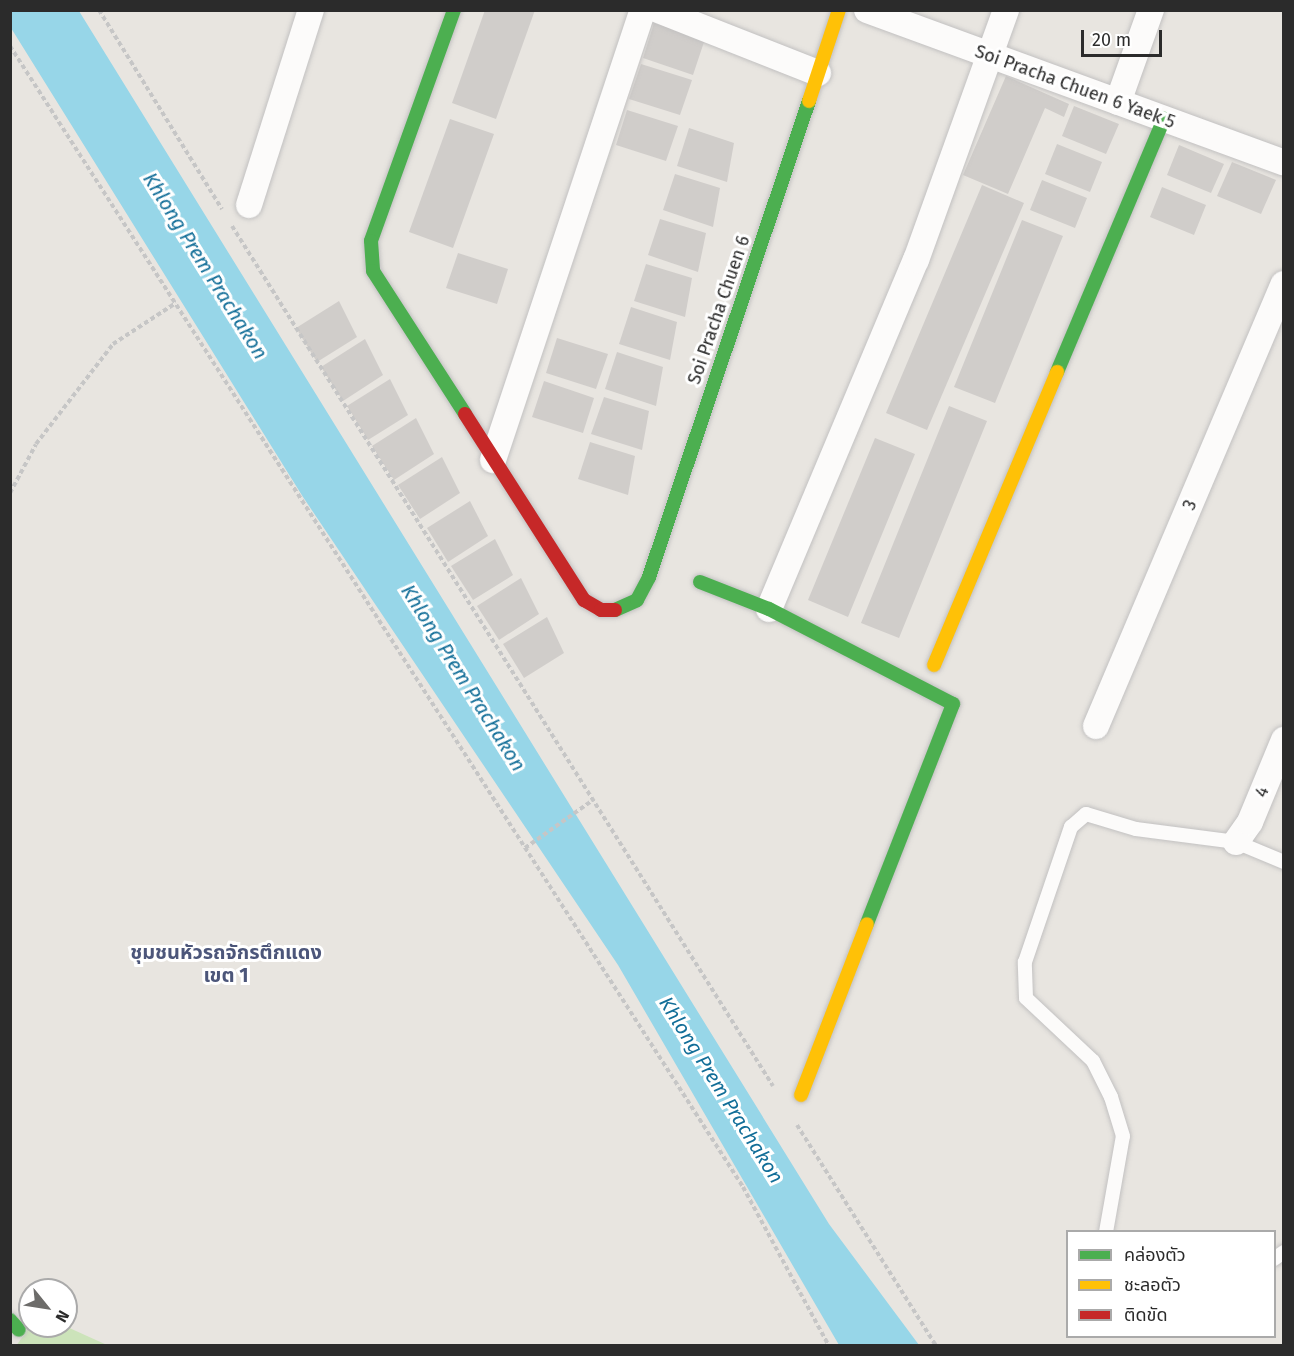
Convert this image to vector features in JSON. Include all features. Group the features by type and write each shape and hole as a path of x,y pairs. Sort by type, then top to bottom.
{"street":[{"path":"249,205 311,10"},
{"path":"454,10 371,241 373,271 494,460"},
{"path":"494,460 643,10"},
{"path":"658,10 818,73"},
{"name":"Soi Pracha Chuen 6","path":"494,460 584,600 601,610 619,610 637,600 649,577 839,10"},
{"name":"Soi Pracha Chuen 6 Yaek 5","path":"867,10 1284,163"},
{"path":"769,609 912,270 1006,10"},
{"path":"1118,102 1151,10"},
{"path":"934,665 1164,119"},
{"name":"3","path":"1096,726 1284,284"},
{"path":"700,582 769,609 953,704 801,1095"},
{"name":"4","path":"1236,842 1250,822 1284,740"}],"lane":[{"path":"1106,1230 1123,1136 1111,1097 1093,1061 1026,998 1025,962 1071,827 1086,814 1136,829 1236,842 1284,862"}],"path":[{"path":"99,10 777,1092"},
{"path":"10,46 743,1187 829,1346"},
{"path":"10,493 36,444 113,344 176,303"},
{"path":"525,848 593,800"},
{"path":"796,1123 936,1346"}],"green space":[{"path":"78,1332 107,1345 16,1346 22,1338 78,1338"}],"water":[{"name":"Khlong Prem Prachakon","path":"11,10 79,11 829,1224 919,1345 839,1345 618,965 303,497 11,28"}],"building":[{"path":"485,10 535,10 496,119 452,103"},
{"path":"654,23 705,39 693,75 643,58"},
{"path":"641,64 692,80 680,115 629,99"},
{"path":"1006,76 1069,104 1064,117 1045,108 1008,194 963,175"},
{"path":"1074,106 1119,124 1106,154 1062,136"},
{"path":"627,110 678,126 666,161 616,145"},
{"path":"450,119 494,134 453,248 409,232"},
{"path":"689,128 734,143 727,182 677,166"},
{"path":"1057,144 1102,162 1090,192 1045,174"},
{"path":"1179,145 1224,164 1211,193 1167,175"},
{"path":"1232,162 1276,180 1261,214 1217,196"},
{"path":"675,174 720,188 713,227 663,210"},
{"path":"1042,180 1087,198 1075,228 1030,210"},
{"path":"982,185 1024,203 927,430 886,413"},
{"path":"1162,187 1206,205 1194,235 1150,217"},
{"path":"660,219 706,233 698,272 648,255"},
{"path":"1022,220 1063,236 995,403 954,387"},
{"path":"458,253 508,269 497,304 446,288"},
{"path":"646,264 692,278 685,317 634,301"},
{"path":"339,301 357,337 317,362 296,328"},
{"path":"631,307 677,322 670,360 619,344"},
{"path":"557,338 608,354 596,389 546,373"},
{"path":"365,339 383,375 343,401 321,367"},
{"path":"617,352 663,367 656,406 605,389"},
{"path":"390,379 408,415 368,440 347,406"},
{"path":"544,381 594,398 583,433 532,417"},
{"path":"604,397 649,411 642,450 591,434"},
{"path":"949,406 987,421 899,638 861,623"},
{"path":"416,418 434,454 394,480 372,446"},
{"path":"875,438 915,454 848,617 808,600"},
{"path":"590,442 635,456 628,495 578,479"},
{"path":"442,457 460,493 420,519 398,485"},
{"path":"470,501 488,536 448,562 427,528"},
{"path":"495,539 513,575 473,600 451,566"},
{"path":"521,578 539,614 499,640 477,606"},
{"path":"547,617 564,653 524,678 503,644"}],"traffic: fast":[{"path":"454,10 371,241 373,271 465,414"},
{"path":"615,610 637,600 649,577 809,101"},
{"path":"1057,372 1164,119"},
{"path":"700,582 769,609 953,704 867,924"},
{"path":"10,1320 18,1329"}],"traffic: slow":[{"path":"809,101 839,10"},
{"path":"934,665 1057,372"},
{"path":"801,1095 867,924"}],"traffic: jam":[{"path":"465,414 584,600 601,610 615,610"}],"district":[{"name":"ชุมชนหัวรถจักรตึกแดง เขต 1","path":"226,964"}]}
